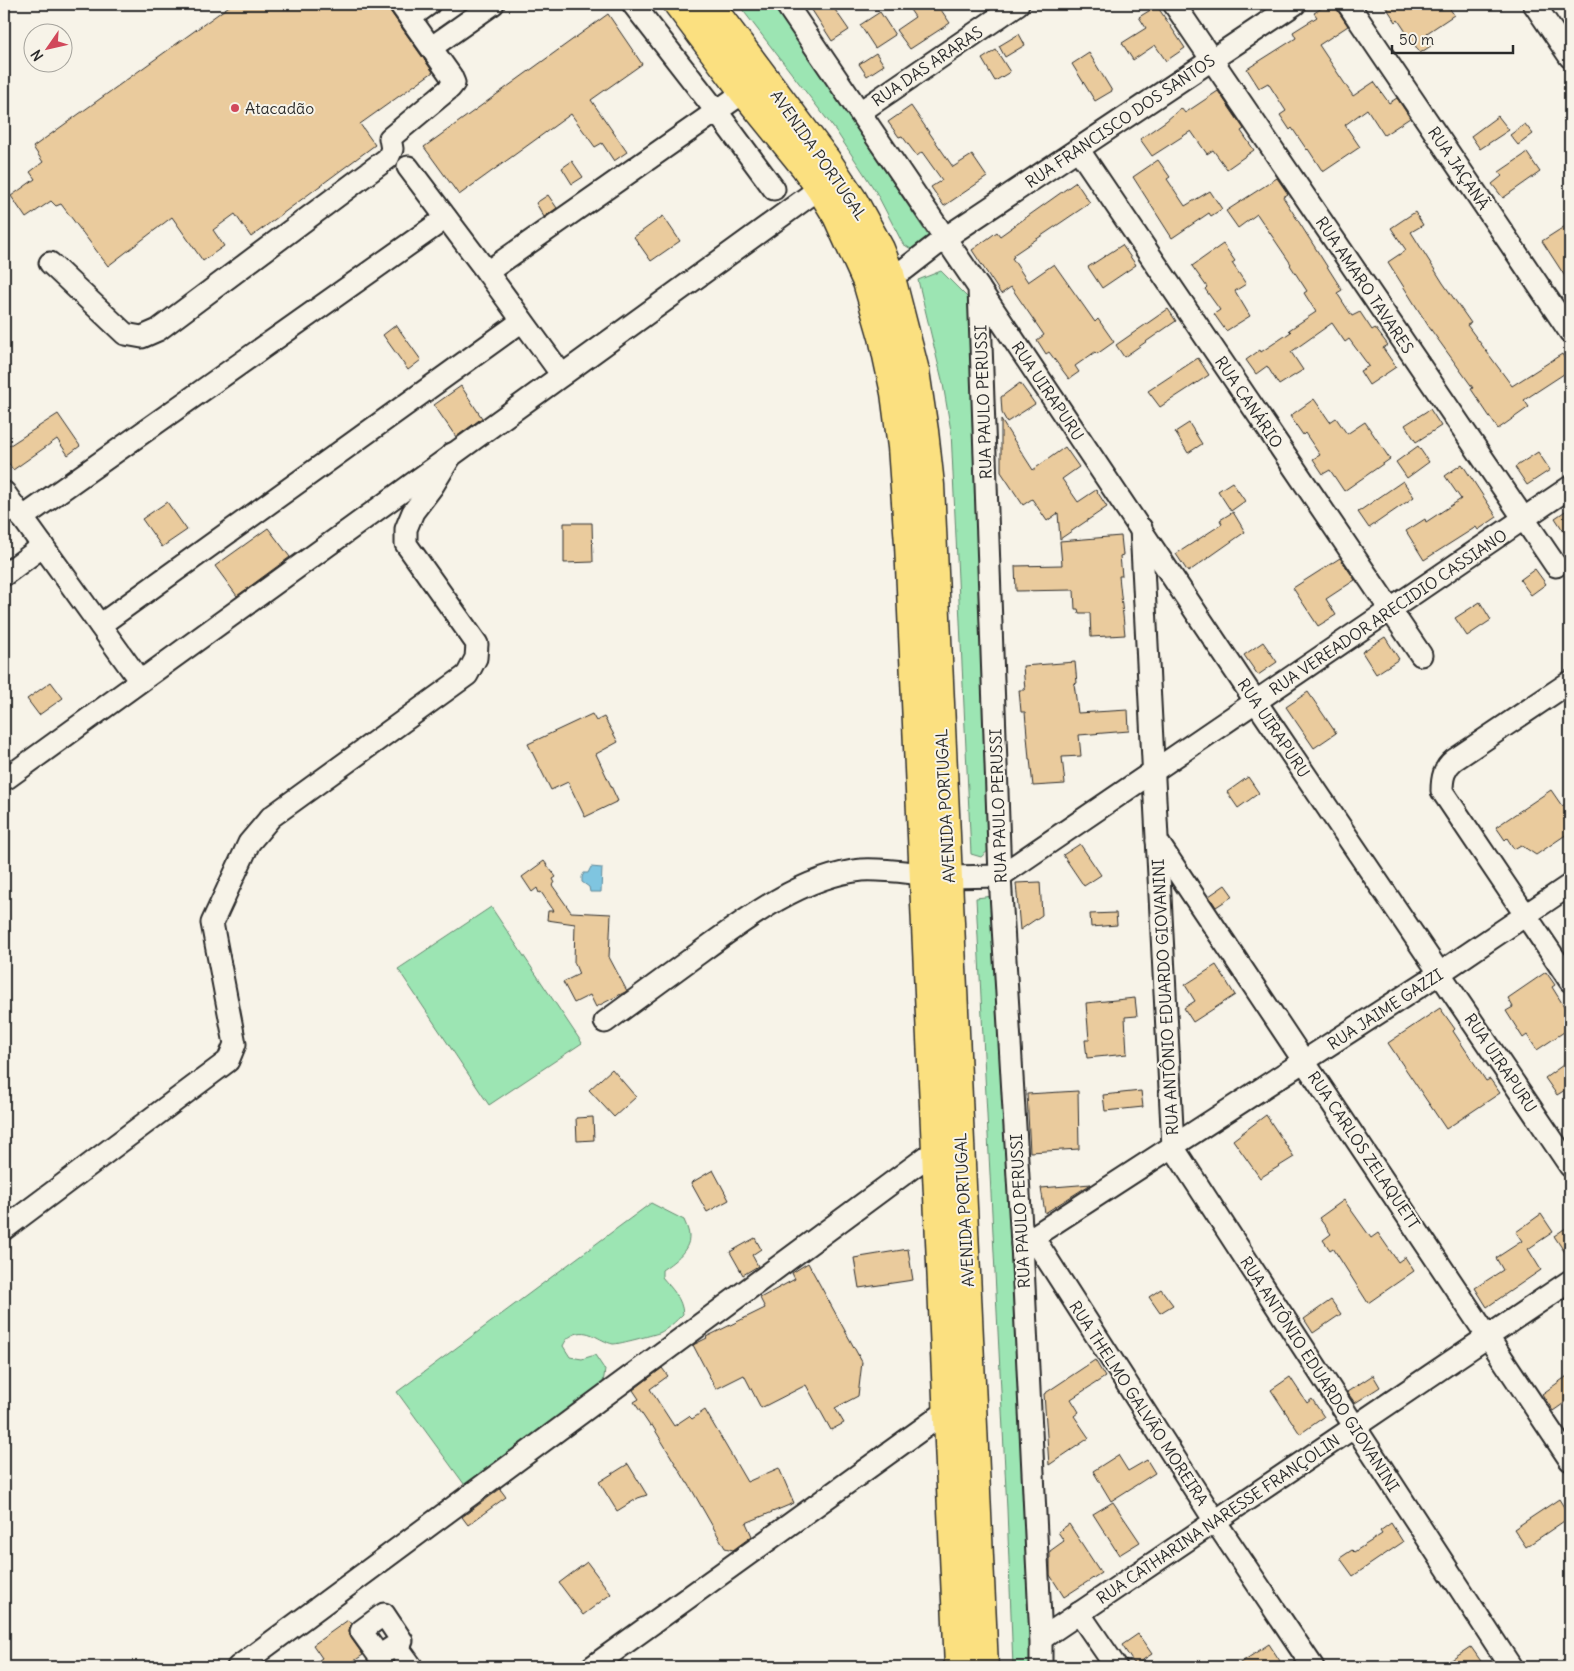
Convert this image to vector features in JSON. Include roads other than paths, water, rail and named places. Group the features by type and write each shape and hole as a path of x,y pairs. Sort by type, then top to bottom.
{"main road":[{"path":"678,4 744,92 820,188 837,216 867,282 883,337 895,393 902,447 921,544"},
{"name":"AVENIDA PORTUGAL","path":"709,4 827,161 870,228 890,274 915,371 930,485 921,544 923,602 936,875 984,1667"},
{"path":"936,875 936,1150 959,1667"}],"street":[{"path":"50,263 125,334 142,337 158,330 388,158 392,149 390,138 454,83 432,47 405,10 429,4"},
{"path":"432,47 493,4"},
{"path":"633,4 774,189"},
{"path":"786,4 979,288"},
{"name":"RUA DAS ARARAS","path":"860,112 1018,4"},
{"name":"RUA AMARO TAVARES","path":"1174,4 1556,566"},
{"name":"RUA FRANCISCO DOS SANTOS","path":"890,274 904,268 945,238 1295,4"},
{"name":"RUA JAÇANÃ","path":"1348,4 1570,332"},
{"path":"1534,4 1570,57"},
{"path":"487,272 744,92"},
{"name":"RUA CANÁRIO","path":"1078,149 1421,654"},
{"path":"408,167 562,375"},
{"path":"7,778 820,188"},
{"path":"22,518 446,218"},
{"name":"RUA UIRAPURU","path":"979,288 1570,1166"},
{"name":"RUA PAULO PERUSSI","path":"979,288 1000,876 1028,1241 1041,1667"},
{"path":"100,624 522,321"},
{"path":"4,1229 228,1061 235,1044 212,923 249,843 270,817 467,675 476,658 477,644 406,544 406,529 413,512 452,454"},
{"name":"RUA VEREADOR ARECIDIO CASSIANO","path":"1000,876 1570,487"},
{"path":"4,492 140,681"},
{"name":"RUA ANTÔNIO EDUARDO GIOVANINI","path":"1141,528 1173,1147 1511,1667"},
{"path":"4,575 43,546"},
{"path":"1570,682 1454,760 1447,766 1442,780 1442,791 1570,981"},
{"name":"RUA CARLOS ZELAQUETT","path":"1157,840 1570,1460"},
{"path":"605,1022 725,934 778,900 824,879 862,870 891,870 936,875 1000,876"},
{"name":"RUA JAIME GAZZI","path":"1028,1241 1440,973 1570,886"},
{"path":"238,1667 936,1150"},
{"name":"RUA THELMO GALVÃO MOREIRA","path":"1028,1241 1312,1667"},
{"name":"RUA CATHARINA NARESSE FRANÇOLIN","path":"1041,1639 1570,1281"},
{"path":"592,1667 947,1410"},
{"path":"1079,1613 1116,1667"},
{"path":"396,1645 412,1667"}],"water":[{"path":"591,867 602,868 601,892 590,892 589,887 582,882 584,873 588,873"}],"place":[{"name":"Atacadão","path":"235,108"}]}
